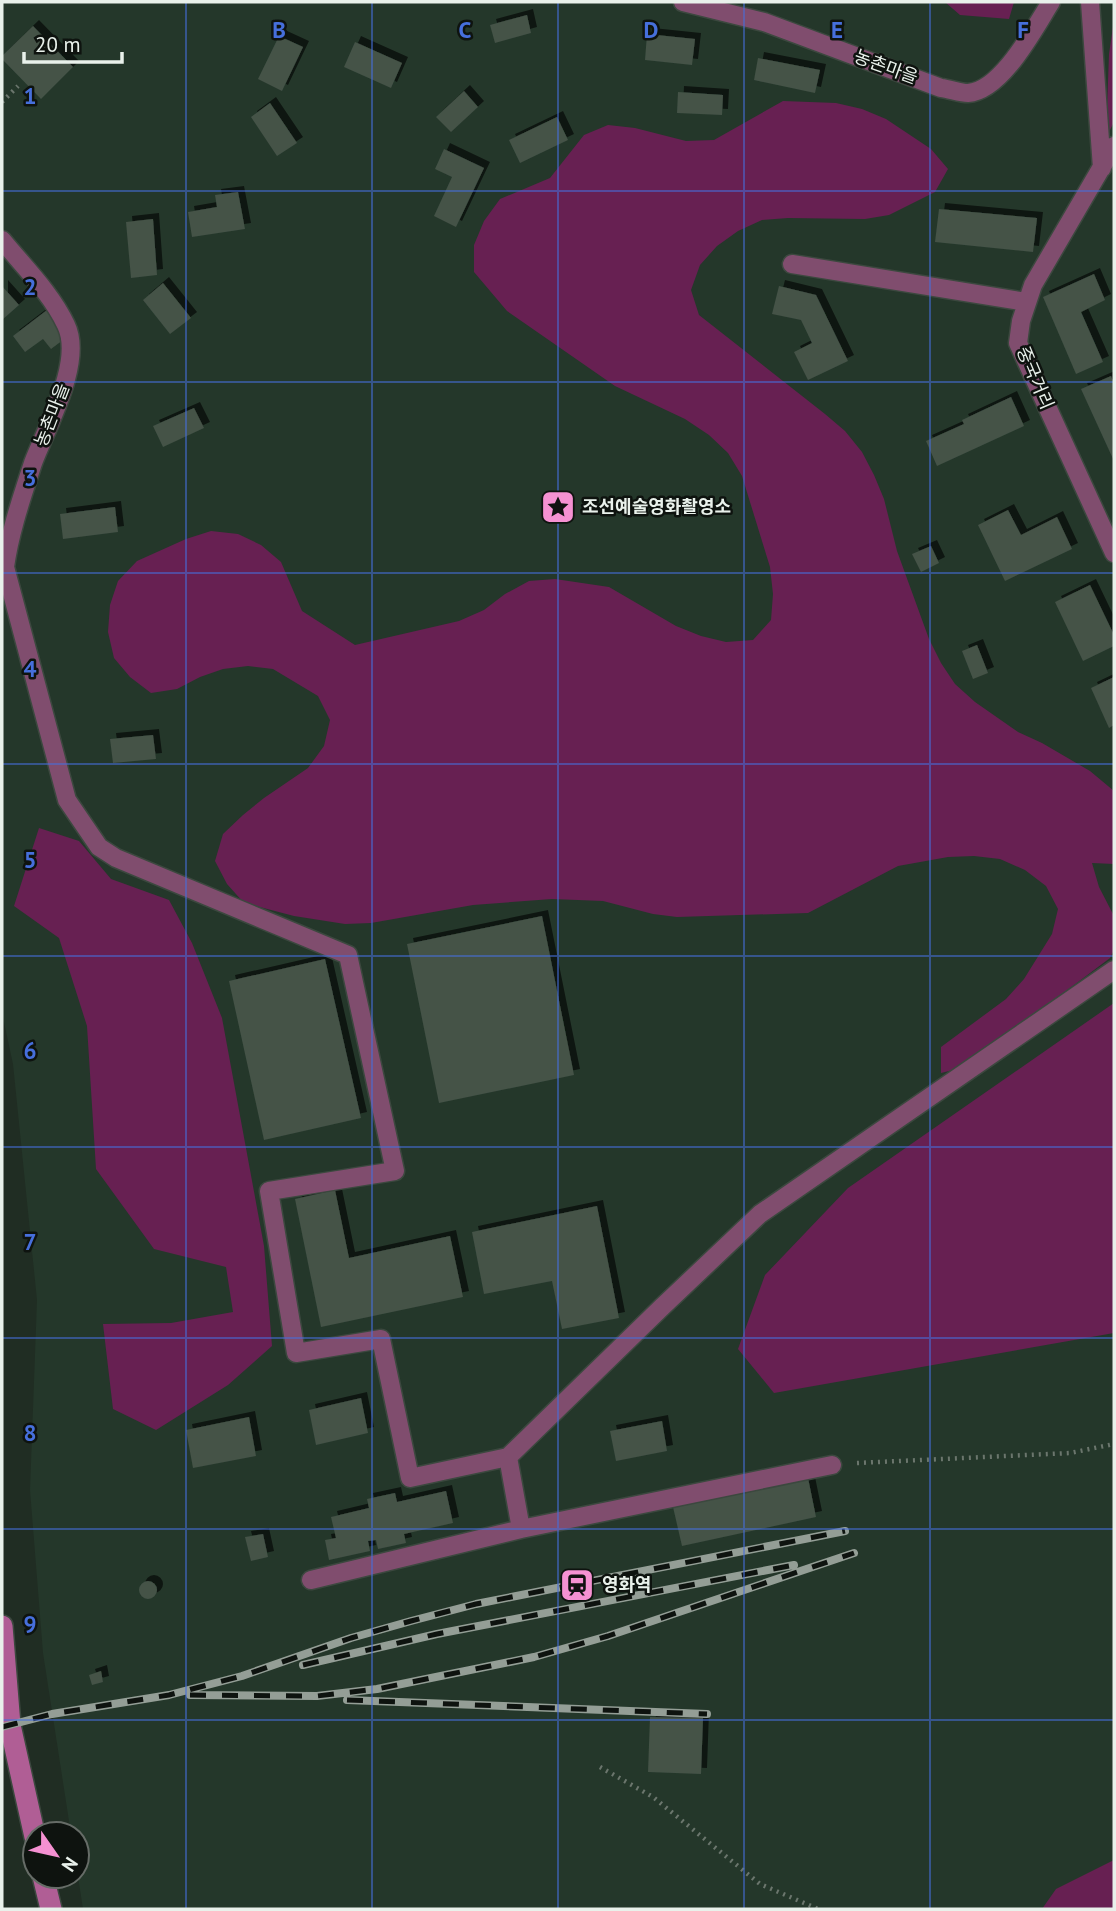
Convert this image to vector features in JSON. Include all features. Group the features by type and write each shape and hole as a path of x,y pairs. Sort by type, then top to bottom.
{"street":[{"path":"2,1626 10,1725 31,1820"},
{"path":"46,1890 51,1909"}],"lane":[{"name":"농촌마을","path":"683,2 764,22 941,88 970,93 992,83 1009,66 1051,2"},
{"path":"1090,2 1102,168"},
{"name":"중국거리","path":"1114,146 1033,285 1021,321 1018,343 1114,553"},
{"name":"농촌마을","path":"2,240 38,282 67,327 71,344 67,377 34,462 9,540 5,567 67,800 99,847 116,858 348,955 395,1171 269,1191 296,1353 381,1339 410,1478 508,1457"},
{"path":"792,264 1026,302"},
{"path":"521,1529 508,1457 760,1214 1114,970"},
{"path":"311,1580 521,1529 832,1465"}],"path":[{"path":"2,102 18,86"},
{"path":"832,1465 1070,1453 1114,1444"},
{"path":"600,1767 653,1797 760,1884 818,1909"}],"shaded area":[{"name":"조선예술영화촬영소","path":"2,2 1114,2 1114,1909 83,1909 80,1890 91,1890 91,1820 69,1820 43,1653 30,1490 37,1300 13,1064 2,1013"},
{"path":"945,2 1014,2 1009,19 960,15"},
{"path":"1114,20 1114,122 1106,138 1109,54"},
{"path":"783,101 836,103 862,109 886,119 931,149 948,169 935,192 889,215 865,219 762,220 738,231 717,246 700,265 691,290 699,315 825,414 845,431 862,452 884,499 897,551 929,639 955,684 975,702 1018,732 1090,771 1114,791 1114,864 1092,863 1099,887 1114,916 1114,950 1110,958 965,1067 941,1073 941,1047 1006,999 1024,979 1052,934 1058,909 1046,886 1025,870 1000,859 974,856 948,857 898,866 808,913 677,917 653,914 603,901 552,899 473,905 371,923 345,924 294,916 244,903 227,884 215,861 223,834 264,798 308,768 324,746 330,720 318,696 273,669 248,666 223,669 177,689 151,693 130,677 114,658 108,632 110,605 118,581 137,561 211,531 238,534 261,545 281,562 302,611 355,645 459,621 484,610 529,581 555,579 609,587 676,626 701,636 726,642 753,640 771,620 773,594 770,567 742,476 728,453 709,435 685,419 615,386 507,311 474,272 474,245 484,221 500,199 550,178 584,135 608,125 635,128 686,141 714,140"},
{"path":"39,828 79,841 111,879 169,900 192,943 222,1018 264,1246 272,1346 228,1385 156,1430 113,1409 103,1324 171,1323 233,1312 226,1267 154,1249 96,1169 87,1026 59,938 14,906"},
{"path":"1114,1003 1114,1333 774,1393 738,1349 765,1275 848,1188"},
{"path":"1114,1860 1114,1909 1042,1909 1056,1889"}],"building":[{"path":"527,15 531,33 495,43 490,25"},
{"path":"33,26 73,67 41,99 2,59"},
{"path":"647,34 695,39 692,65 645,60"},
{"path":"279,36 303,47 282,91 258,79"},
{"path":"355,42 402,63 391,88 344,67"},
{"path":"758,58 820,70 815,93 754,80"},
{"path":"464,91 478,107 451,132 436,117"},
{"path":"678,92 723,95 722,115 677,113"},
{"path":"270,103 297,143 277,156 251,117"},
{"path":"557,117 568,140 520,163 509,140"},
{"path":"444,149 484,168 456,227 434,216 452,177 435,169"},
{"path":"238,192 245,229 192,237 188,212 217,207 215,195"},
{"path":"939,209 1037,218 1033,252 935,242"},
{"path":"153,219 157,275 131,278 126,222"},
{"path":"1094,274 1105,300 1081,312 1103,362 1076,374 1043,297"},
{"path":"163,283 191,318 170,334 143,300"},
{"path":"2,286 19,305 2,320"},
{"path":"779,286 816,295 848,361 808,380 794,352 812,343 801,320 772,314"},
{"path":"47,310 67,337 51,349 43,339 25,352 13,336"},
{"path":"1111,376 1114,384 1114,461 1081,389"},
{"path":"1011,397 1024,426 937,466 926,441 964,424 962,420"},
{"path":"194,408 204,428 163,447 153,426"},
{"path":"115,507 118,532 63,539 60,514"},
{"path":"1008,510 1021,535 1057,517 1072,549 1005,581 978,525"},
{"path":"931,546 939,563 921,572 912,554"},
{"path":"1090,585 1114,635 1114,646 1083,661 1055,602"},
{"path":"977,645 988,673 973,679 962,651"},
{"path":"1114,677 1114,725 1109,728 1091,688"},
{"path":"153,735 156,759 113,763 110,739"},
{"path":"542,916 574,1075 439,1103 407,944"},
{"path":"325,959 361,1118 264,1140 229,981"},
{"path":"335,1190 349,1258 450,1236 463,1297 321,1327 295,1199"},
{"path":"597,1206 619,1318 562,1329 552,1281 484,1294 472,1232"},
{"path":"361,1398 368,1433 316,1445 309,1410"},
{"path":"249,1417 256,1456 193,1468 186,1430"},
{"path":"662,1421 667,1451 616,1461 610,1431"},
{"path":"808,1478 816,1517 682,1546 673,1507"},
{"path":"446,1491 453,1523 404,1534 406,1543 378,1549 376,1540 368,1541 370,1551 329,1560 325,1540 336,1538 331,1517 369,1508 367,1499 395,1493 397,1502"},
{"path":"263,1534 268,1557 251,1561 245,1537"},
{"path":"148,1581 154,1584 157,1590 154,1596 148,1599 142,1596 139,1590 142,1584"},
{"path":"101,1671 103,1682 92,1685 89,1675"},
{"path":"650,1717 703,1718 701,1774 648,1772"}],"railway":[{"path":"2,1727 52,1714 169,1695 242,1676 351,1638 476,1604 845,1531"},
{"path":"190,1695 317,1696 377,1689 534,1657 608,1636 854,1553"},
{"path":"303,1665 437,1634 794,1565"},
{"path":"347,1700 707,1714"}],"place":[{"name":"조선예술영화촬영소","path":"558,507"},
{"name":"영화역","path":"577,1585"}]}
